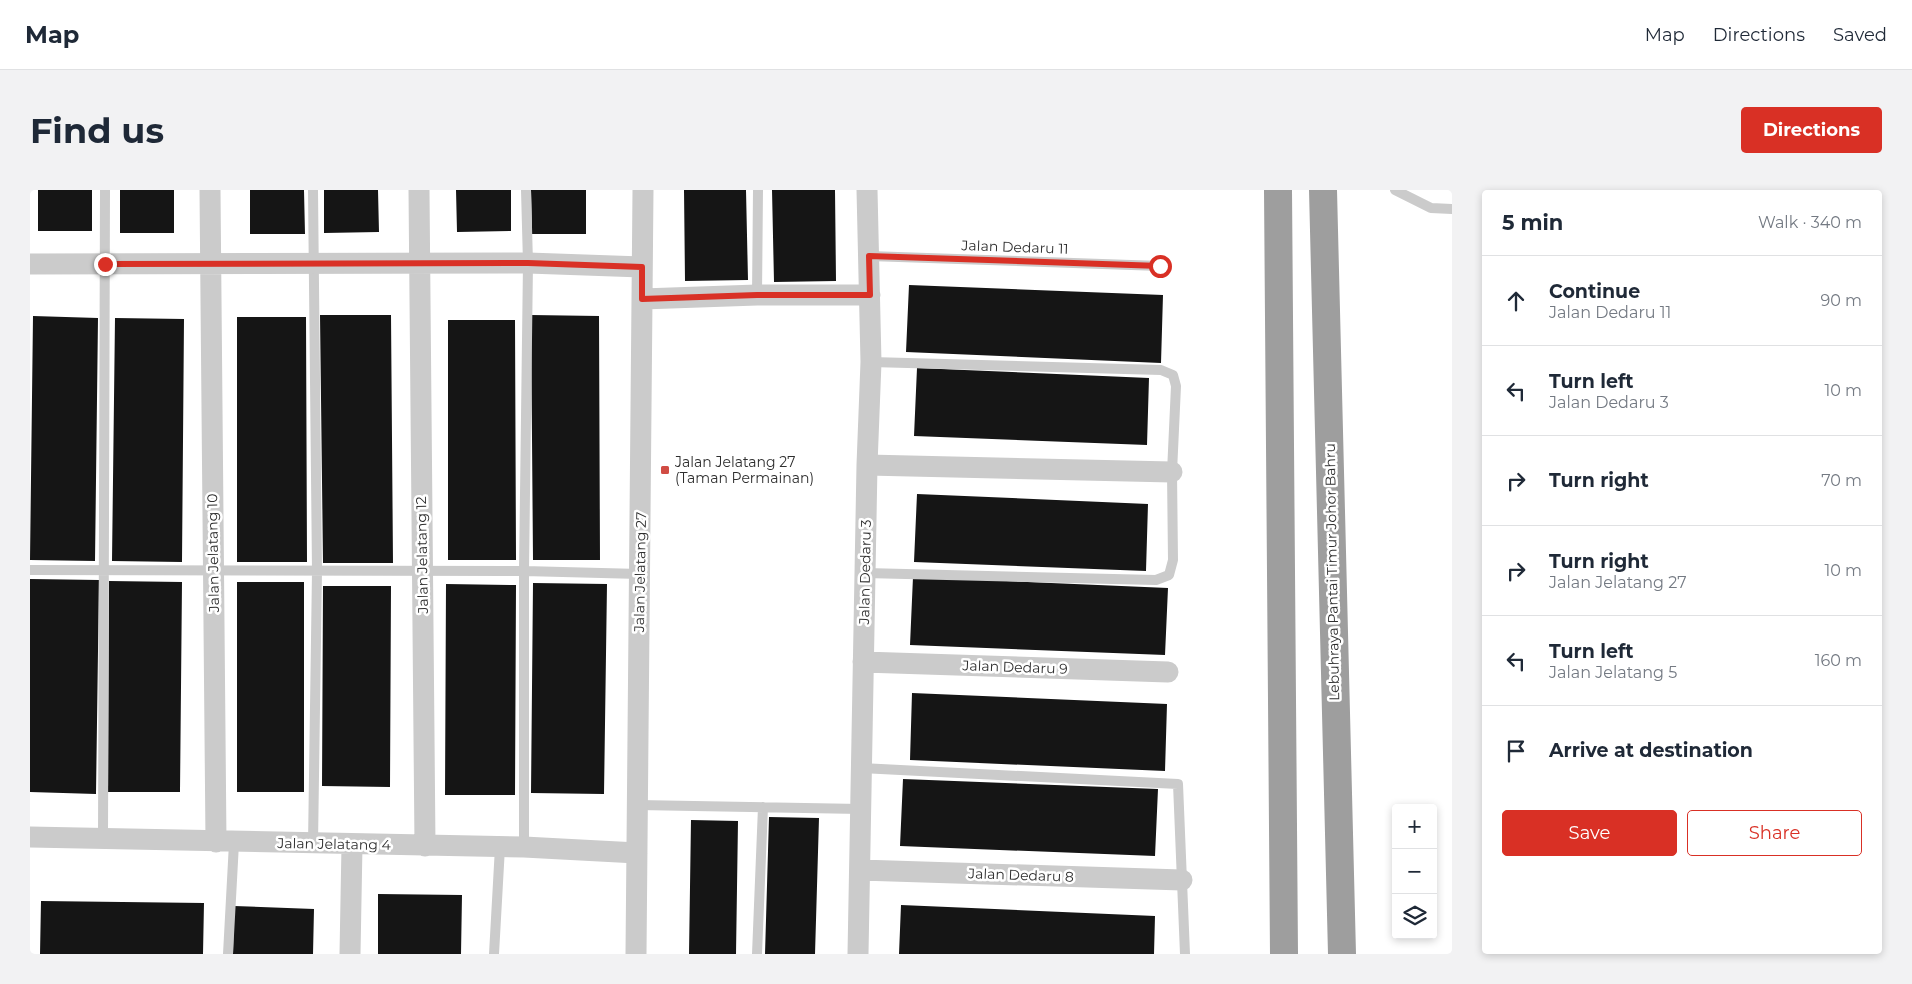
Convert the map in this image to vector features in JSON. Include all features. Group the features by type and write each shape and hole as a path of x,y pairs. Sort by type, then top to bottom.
{"highway":[{"path":"1278,190 1284,954"},
{"name":"Lebuhraya Pantai Timur Johor Bahru","path":"1323,190 1342,954"}],"street":[{"name":"Jalan Jelatang 10","path":"210,190 214,570 225,842"},
{"name":"Jalan Jelatang 12","path":"418,190 425,846"},
{"name":"Jalan Jelatang 27","path":"636,954 643,190"},
{"name":"Jalan Dedaru 3","path":"858,954 867,465 871,362 867,190"},
{"path":"30,264 528,263 642,267"},
{"path":"642,299 757,295 870,295"},
{"path":"867,465 1172,472"},
{"name":"Jalan Dedaru 9","path":"863,662 1168,672"},
{"name":"Jalan Jelatang 4","path":"30,838 524,847 637,853"},
{"path":"350,954 352,845"},
{"name":"Jalan Dedaru 8","path":"860,870 1182,880"}],"lane":[{"path":"102,840 105,190"},
{"path":"313,190 316,571 313,844"},
{"path":"524,847 524,572 528,263 526,190"},
{"path":"757,295 758,190"},
{"path":"1395,190 1431,208 1452,209"},
{"name":"Jalan Dedaru 11","path":"869,256 1160,266"},
{"path":"865,573 1156,580 1169,575 1173,560 1172,472 1176,386 1173,375 1161,370 871,362"},
{"path":"30,570 640,574"},
{"path":"861,768 1178,784 1185,954"},
{"path":"638,805 861,809"},
{"path":"757,954 763,807"},
{"path":"225,842 228,954"},
{"path":"494,954 500,847"}],"building":[{"path":"38,190 92,190 92,231 38,231"},
{"path":"120,190 174,190 174,233 120,233"},
{"path":"250,190 304,190 305,234 250,234"},
{"path":"324,190 378,190 379,232 324,233"},
{"path":"456,190 511,190 511,231 457,232"},
{"path":"531,190 586,190 586,234 532,234"},
{"path":"684,190 746,190 748,280 685,281"},
{"path":"772,190 835,190 836,281 774,282"},
{"path":"909,285 1163,295 1161,363 906,352"},
{"path":"320,315 391,315 393,563 323,563"},
{"path":"531,315 599,316 600,560 533,560"},
{"path":"33,316 98,318 95,561 30,560"},
{"path":"237,317 306,317 307,562 237,562"},
{"path":"115,318 184,319 182,562 112,561"},
{"path":"448,320 515,320 516,560 448,560"},
{"path":"917,368 1149,378 1147,445 914,436"},
{"path":"917,494 1148,504 1146,571 914,562"},
{"path":"913,577 1168,588 1165,655 910,645"},
{"path":"30,579 99,580 96,794 30,792"},
{"path":"109,581 182,582 180,792 108,792"},
{"path":"237,582 304,582 304,792 237,792"},
{"path":"533,583 607,584 604,794 531,793"},
{"path":"446,584 516,585 515,795 445,795"},
{"path":"323,586 391,586 390,787 322,786"},
{"path":"912,693 1167,704 1165,771 910,760"},
{"path":"903,779 1158,789 1155,856 900,846"},
{"path":"769,817 819,818 815,954 765,954"},
{"path":"691,820 738,821 736,954 689,954"},
{"path":"378,894 462,895 461,954 378,954"},
{"path":"41,901 204,903 203,954 40,954"},
{"path":"901,905 1155,916 1154,954 899,954"},
{"path":"234,906 314,909 313,954 233,954"}],"place":[{"name":"Jalan Jelatang 27 (Taman Permainan)","path":"665,470"}],"route":[{"path":"105,264 528,263 642,267 642,299 757,295 870,295 869,256 1160,266"}]}
